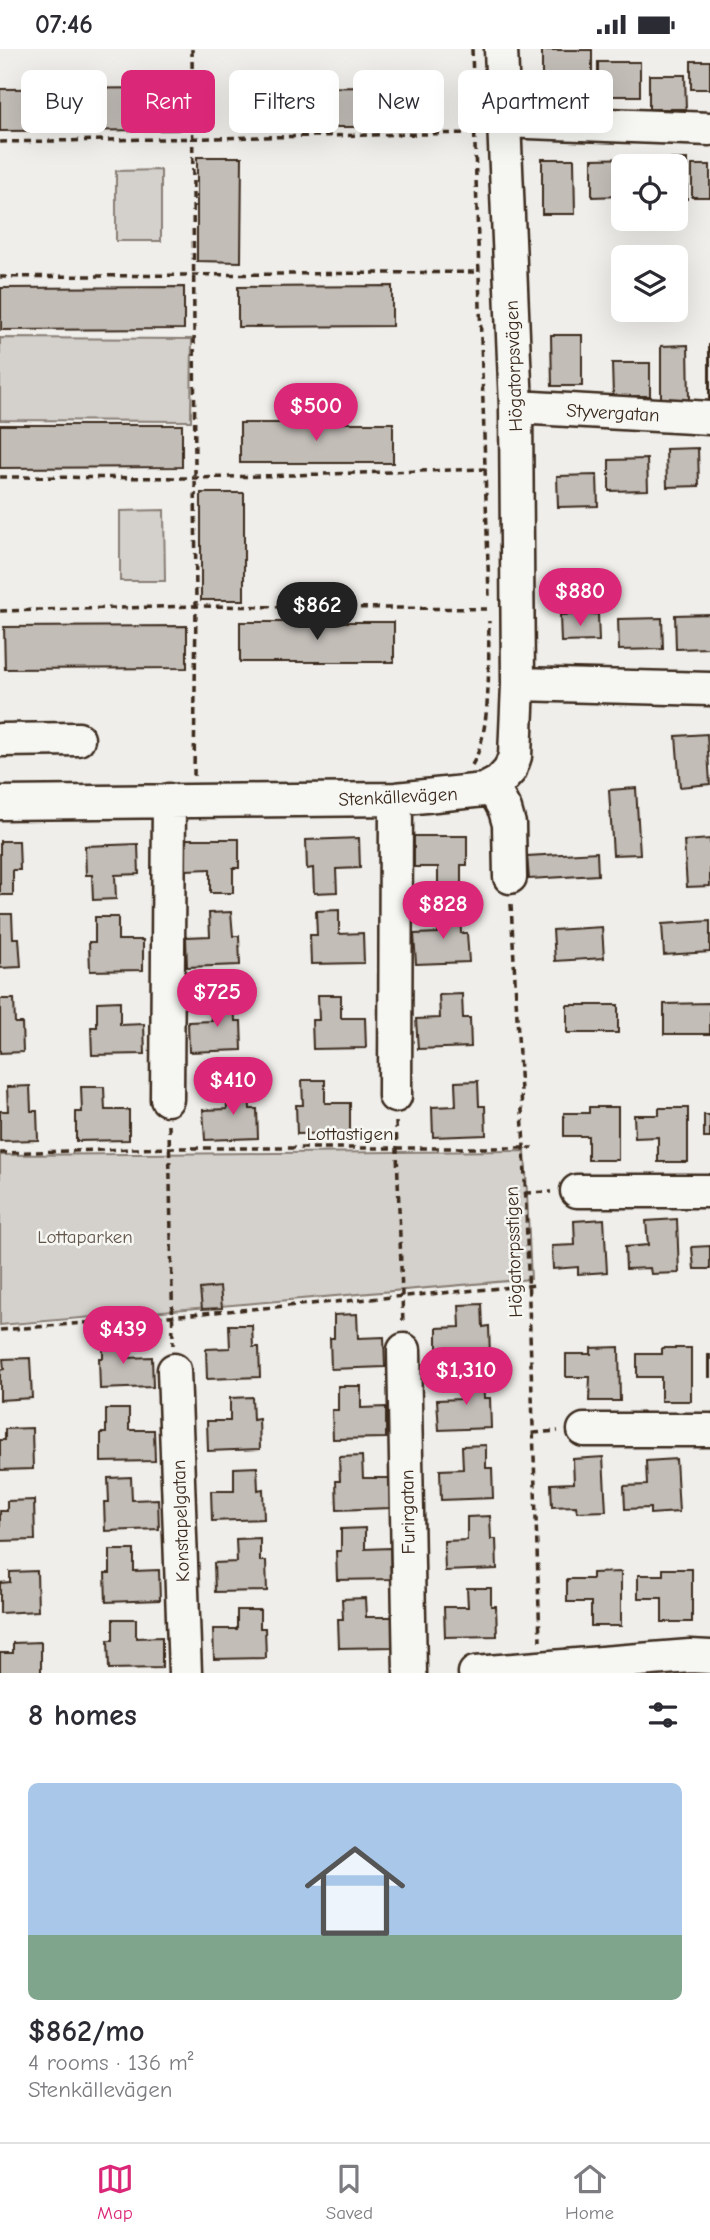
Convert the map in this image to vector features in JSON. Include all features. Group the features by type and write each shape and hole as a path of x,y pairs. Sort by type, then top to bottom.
{"street":[{"name":"Högatorpsvägen","path":"498,70 502,49"},
{"path":"613,128 710,129"},
{"name":"Högatorpsvägen","path":"490,133 516,407 519,684"},
{"name":"Styvergatan","path":"516,407 710,418"},
{"path":"510,877 509,824 492,786 510,770 515,757 519,684 710,689"},
{"path":"0,740 78,739"},
{"name":"Stenkällevägen","path":"0,803 396,799 473,792 492,786"},
{"path":"395,1095 396,799"},
{"path":"167,1099 169,800"},
{"path":"578,1191 710,1191"},
{"name":"Furirgatan","path":"404,1350 410,1673"},
{"name":"Konstapelgatan","path":"174,1370 185,1673"},
{"path":"584,1430 710,1430"},
{"path":"475,1673 691,1656 710,1657"}],"path":[{"path":"192,49 197,606 194,778"},
{"path":"472,49 477,70"},
{"path":"0,142 458,128"},
{"path":"489,133 478,272 489,596"},
{"path":"0,277 478,272"},
{"path":"0,477 195,478 485,469"},
{"path":"0,611 197,606 489,609 486,698 480,752 466,770"},
{"name":"Högatorpsstigen","path":"510,877 524,1148 541,1668"},
{"path":"395,1095 404,1350"},
{"path":"167,1099 174,1370"},
{"name":"Lottastigen","path":"0,1153 170,1149 533,1148"},
{"path":"0,1330 402,1294 537,1285"}],"green space":[{"path":"161,170 161,241 116,241 116,171"},
{"path":"0,338 192,339 191,421 0,420"},
{"path":"164,510 165,581 120,581 120,511"},
{"name":"Lottaparken","path":"525,1151 531,1279 0,1325 0,1155"}],"building":[{"path":"542,50 592,50 592,70 542,70"},
{"path":"691,61 710,61 710,89 691,89"},
{"path":"598,62 640,62 640,96 613,96 613,70 598,70"},
{"path":"649,75 685,75 686,109 649,109"},
{"path":"339,87 353,87 353,127 339,127"},
{"path":"107,88 121,88 121,130 107,130"},
{"path":"0,89 21,89 21,131 0,131"},
{"path":"197,157 242,157 241,262 197,261"},
{"path":"542,159 574,159 575,214 542,214"},
{"path":"592,159 611,159 611,196 592,197"},
{"path":"692,165 710,165 710,197 692,197"},
{"path":"392,286 392,326 238,327 238,287"},
{"path":"184,287 184,329 1,330 1,288"},
{"path":"551,335 582,335 582,386 552,386"},
{"path":"688,345 689,400 661,400 661,346"},
{"path":"710,345 710,402 709,402"},
{"path":"612,363 650,363 650,396 613,396"},
{"path":"240,423 393,423 393,463 240,463"},
{"path":"0,425 182,425 182,467 0,468"},
{"path":"698,448 699,486 667,487 666,449"},
{"path":"647,459 648,490 609,491 609,460"},
{"path":"597,475 598,506 558,507 557,476"},
{"path":"201,493 244,493 244,600 201,600"},
{"path":"598,614 599,641 561,642 560,615"},
{"path":"710,614 710,648 676,649 675,615"},
{"path":"662,618 663,649 619,650 618,619"},
{"path":"240,622 394,622 394,662 240,662"},
{"path":"187,626 187,668 5,669 4,627"},
{"path":"707,734 710,784 680,787 676,736"},
{"path":"636,788 640,854 613,855 609,790"},
{"path":"414,836 467,836 467,865 461,865 461,890 438,890 438,867 414,867"},
{"path":"359,838 360,868 336,869 337,892 314,893 313,868 307,869 306,840"},
{"path":"185,839 239,839 239,868 233,868 233,893 210,893 210,869 186,870"},
{"path":"710,839 710,886 687,887 684,841"},
{"path":"0,841 19,841 20,870 13,870 13,895 0,895"},
{"path":"138,844 139,874 115,875 116,899 93,900 92,875 86,875 85,846"},
{"path":"597,852 598,875 529,879 527,856"},
{"path":"460,909 461,933 467,933 469,962 416,964 414,934 438,933 437,910"},
{"path":"339,910 339,934 363,933 364,963 311,964 310,935 317,935 316,911"},
{"path":"231,912 233,936 239,936 240,965 187,967 186,937 210,936 209,913"},
{"path":"0,914 12,914 13,938 19,938 21,967 0,968"},
{"path":"95,917 118,917 118,940 143,940 143,970 90,971 89,942 95,942"},
{"path":"710,921 710,952 664,955 662,924"},
{"path":"602,927 604,958 555,961 553,930"},
{"path":"462,994 463,1018 470,1018 471,1047 418,1049 416,1019 440,1018 439,995"},
{"path":"318,995 341,995 341,1018 365,1018 366,1048 313,1049 312,1020 319,1020"},
{"path":"234,996 235,1021 241,1021 242,1050 189,1052 188,1022 212,1021 211,998"},
{"path":"0,999 14,999 15,1023 22,1023 23,1052 0,1053"},
{"path":"120,1001 120,1025 144,1024 145,1054 92,1055 91,1027 97,1027 97,1002"},
{"path":"710,1003 710,1034 664,1034 664,1004"},
{"path":"567,1005 618,1005 618,1033 567,1033"},
{"path":"302,1080 325,1080 325,1103 350,1103 350,1133 297,1134 296,1105 303,1105"},
{"path":"478,1081 479,1106 485,1106 486,1135 433,1137 432,1107 456,1106 455,1082"},
{"path":"249,1084 250,1109 257,1109 258,1138 205,1140 203,1110 227,1109 226,1085"},
{"path":"30,1086 31,1111 37,1111 38,1140 0,1141 0,1111 8,1111 7,1087"},
{"path":"81,1087 104,1087 105,1110 129,1110 129,1140 76,1141 76,1112 82,1112"},
{"path":"589,1107 618,1107 618,1160 588,1160 588,1136 564,1136 564,1113 589,1113"},
{"path":"659,1108 688,1108 688,1162 658,1162 658,1137 635,1138 634,1115 659,1115"},
{"path":"704,1115 710,1115 710,1138 704,1138"},
{"path":"604,1219 607,1272 578,1274 578,1267 553,1269 552,1246 575,1245 574,1221"},
{"path":"677,1219 679,1273 651,1274 650,1268 626,1269 625,1247 648,1245 646,1221"},
{"path":"710,1246 710,1269 694,1269 692,1247"},
{"path":"220,1287 222,1308 202,1309 200,1289"},
{"path":"482,1304 483,1327 489,1326 490,1356 437,1358 437,1328 460,1327 459,1305"},
{"path":"357,1314 358,1338 384,1337 385,1367 331,1369 330,1338 334,1338 334,1315"},
{"path":"229,1325 252,1325 253,1347 259,1347 260,1377 207,1379 206,1349 230,1348"},
{"path":"126,1334 127,1358 152,1357 153,1387 100,1389 99,1358 103,1358 103,1335"},
{"path":"619,1347 620,1401 589,1401 590,1377 566,1377 566,1354 591,1354 591,1348"},
{"path":"662,1348 691,1348 691,1401 661,1401 661,1377 637,1377 637,1354 662,1354"},
{"path":"710,1355 710,1377 708,1377"},
{"path":"30,1358 32,1398 0,1400 0,1370 4,1369 3,1359"},
{"path":"460,1376 483,1376 484,1398 490,1398 491,1428 439,1430 437,1400 461,1399"},
{"path":"338,1386 361,1386 361,1408 386,1407 386,1438 333,1439 332,1410 338,1410"},
{"path":"252,1397 253,1420 259,1419 260,1449 208,1451 207,1421 230,1421 230,1398"},
{"path":"106,1409 129,1409 129,1430 154,1430 155,1461 101,1462 101,1433 106,1433"},
{"path":"32,1428 33,1469 0,1470 0,1440 5,1440 5,1429"},
{"path":"486,1445 486,1468 492,1468 493,1498 441,1500 440,1470 463,1469 462,1446"},
{"path":"362,1456 363,1478 389,1478 390,1508 337,1510 339,1457"},
{"path":"603,1457 606,1511 577,1512 576,1506 552,1507 551,1484 574,1483 573,1459"},
{"path":"676,1459 679,1512 650,1514 650,1508 625,1509 624,1486 647,1485 646,1461"},
{"path":"257,1467 258,1490 263,1489 264,1519 212,1521 211,1491 234,1491 234,1468"},
{"path":"131,1477 132,1500 158,1499 159,1529 105,1531 104,1502 109,1502 108,1478"},
{"path":"34,1500 35,1540 0,1541 0,1511 7,1511 7,1501"},
{"path":"490,1516 491,1539 496,1539 497,1569 445,1571 444,1541 467,1540 467,1517"},
{"path":"365,1528 365,1549 390,1548 391,1579 337,1580 336,1551 341,1551 341,1529"},
{"path":"260,1538 260,1561 266,1561 267,1591 215,1592 214,1563 237,1562 236,1539"},
{"path":"110,1550 134,1550 134,1571 159,1570 160,1600 106,1602 105,1573 110,1573"},
{"path":"663,1569 692,1569 692,1622 662,1622 662,1598 638,1598 638,1575 663,1575"},
{"path":"37,1571 38,1611 0,1613 0,1583 10,1582 10,1572"},
{"path":"621,1572 621,1626 591,1626 591,1602 567,1602 567,1579 592,1579 592,1573"},
{"path":"467,1588 491,1588 491,1606 496,1606 497,1636 445,1637 444,1607 468,1607"},
{"path":"365,1598 366,1617 392,1617 392,1647 339,1648 338,1619 343,1619 342,1599"},
{"path":"237,1610 260,1610 260,1628 265,1628 266,1658 214,1659 213,1629 237,1629"},
{"path":"113,1619 136,1619 136,1638 162,1637 162,1668 109,1669 108,1640 113,1640"},
{"path":"41,1642 41,1673 0,1673 0,1653 13,1653 13,1643"}]}
